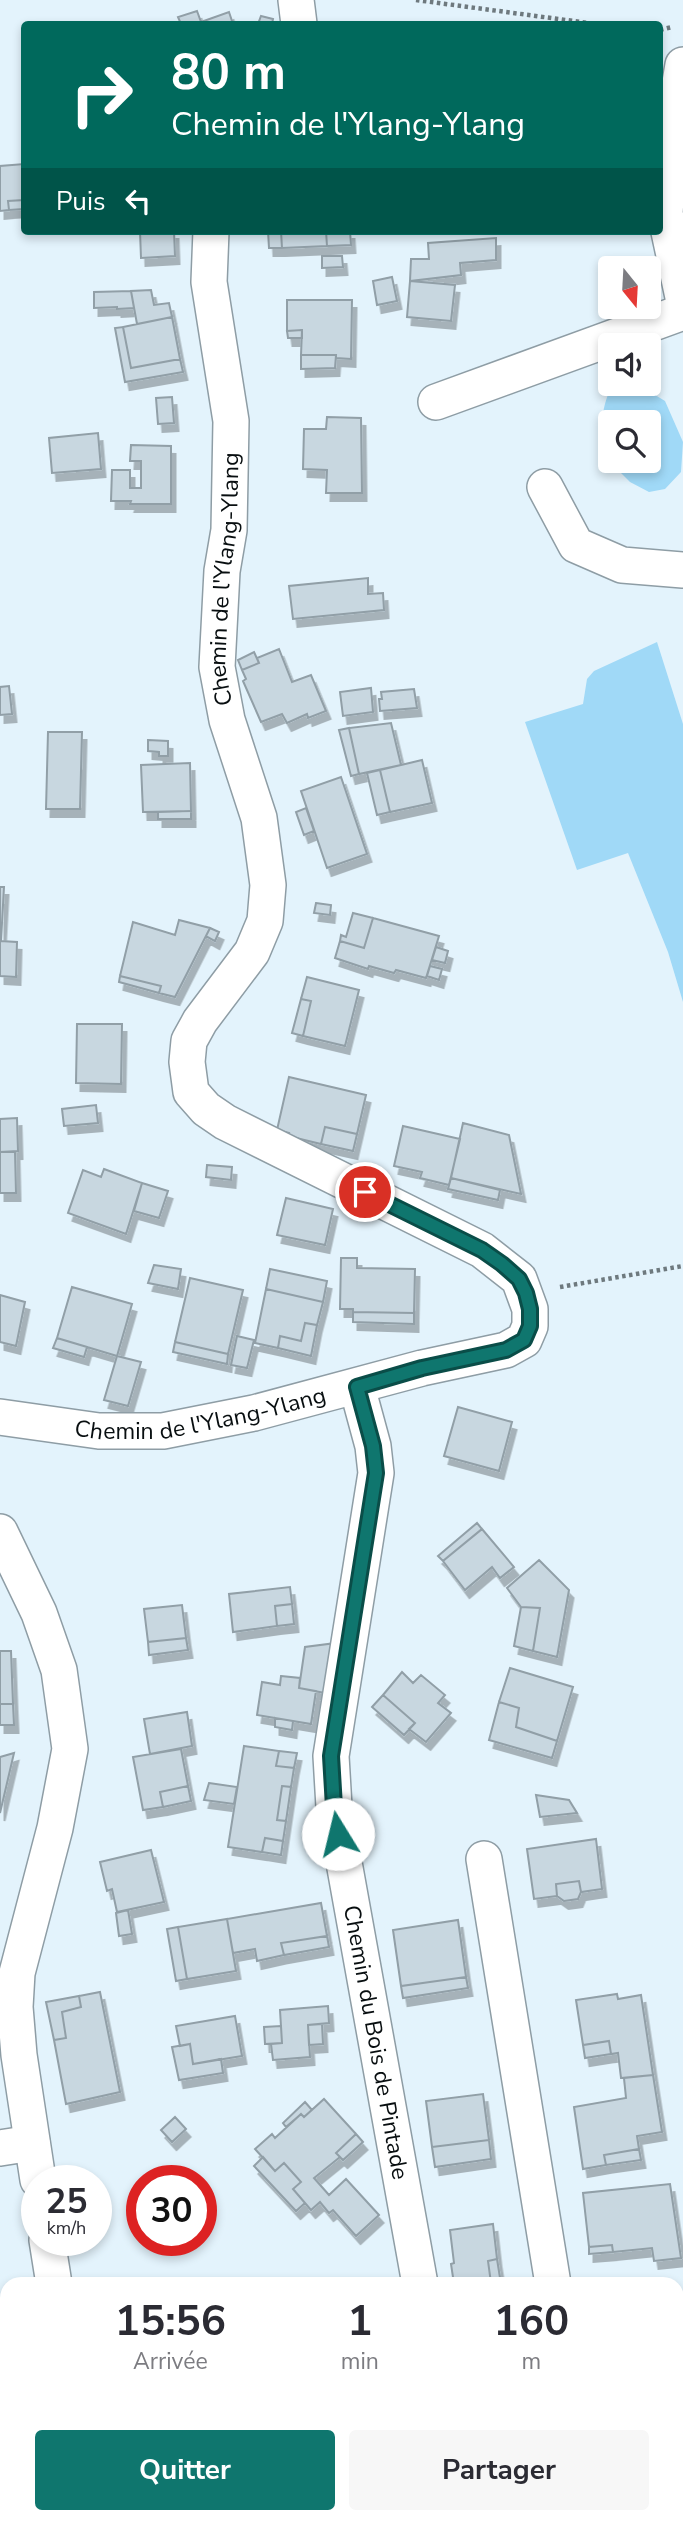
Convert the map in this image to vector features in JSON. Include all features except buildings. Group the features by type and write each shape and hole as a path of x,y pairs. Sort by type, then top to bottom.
{"street":[{"path":"296,0 299,21"},
{"path":"683,65 677,136 665,213 683,297"},
{"name":"Chemin de l'Ylang-Ylang","path":"0,1417 99,1431 163,1431 254,1413 422,1368 486,1355 516,1346 524,1340 530,1326 530,1309 519,1279 482,1250 225,1122 206,1109 191,1092 187,1070 189,1041 200,1021 252,953 265,921 268,885 259,818 227,720 217,667 222,571 229,530 231,421 209,282 211,235"},
{"path":"436,402 683,312"},
{"path":"545,487 576,545 622,565 683,570"},
{"name":"Chemin du Bois de Pintade","path":"357,1387 373,1446 376,1473 331,1756 331,1780 419,2277"},
{"path":"0,1532 39,1613 59,1671 70,1749 55,1828 17,1973 15,2007 19,2055 16,2146 28,2165"},
{"path":"484,1859 552,2277"},
{"path":"50,2256 53,2277"}],"path":[{"path":"416,0 574,21"},
{"path":"663,29 672,27"},
{"path":"526,1293 683,1266"}],"shaded area":[{"path":"608,396 657,396 665,401 683,442 681,472 665,489 649,492 630,482 621,473 661,473 661,410 604,410"},
{"path":"657,642 683,724 683,1002 668,952 628,853 577,870 525,722 583,704 587,679 594,671"}],"route":[{"path":"338,1834 331,1780 331,1756 376,1473 373,1446 357,1387 422,1368 506,1350 524,1340 530,1326 526,1293 519,1279 502,1264 482,1250 365,1192"}]}
